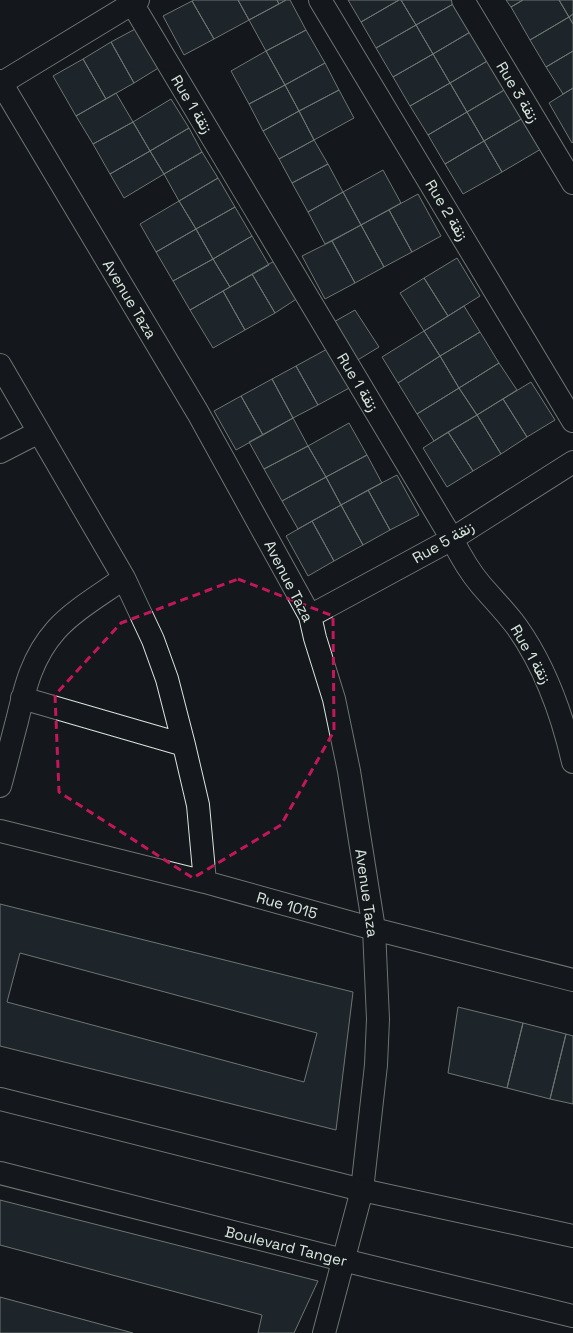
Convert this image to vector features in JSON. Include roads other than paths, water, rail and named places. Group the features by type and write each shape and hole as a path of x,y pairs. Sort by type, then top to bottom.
{"street":[{"name":"Rue 2 زنقة","path":"320,0 573,421"},
{"name":"Rue 3 زنقة","path":"463,0 573,183"},
{"path":"0,83 135,2"},
{"name":"Rue 1 زنقة","path":"135,2 316,313 452,538 458,552 481,585 502,608 530,647 546,675 557,706 573,762"},
{"name":"Avenue Taza","path":"0,83 198,413 310,616 315,638 336,707 349,771 374,929 378,1018 376,1065 362,1190 324,1333"},
{"path":"0,365 124,578 153,640 167,679 198,806 206,882"},
{"path":"0,452 39,432"},
{"name":"Rue 5 زنقة","path":"310,616 452,538 573,462"},
{"path":"0,786 22,698 34,661 56,629 124,578"},
{"path":"22,698 184,745"},
{"name":"Rue 1015","path":"0,831 206,882 374,929 573,980"},
{"path":"0,1099 362,1190 573,1236"},
{"name":"Boulevard Tanger","path":"0,1173 343,1260 573,1316"}]}
